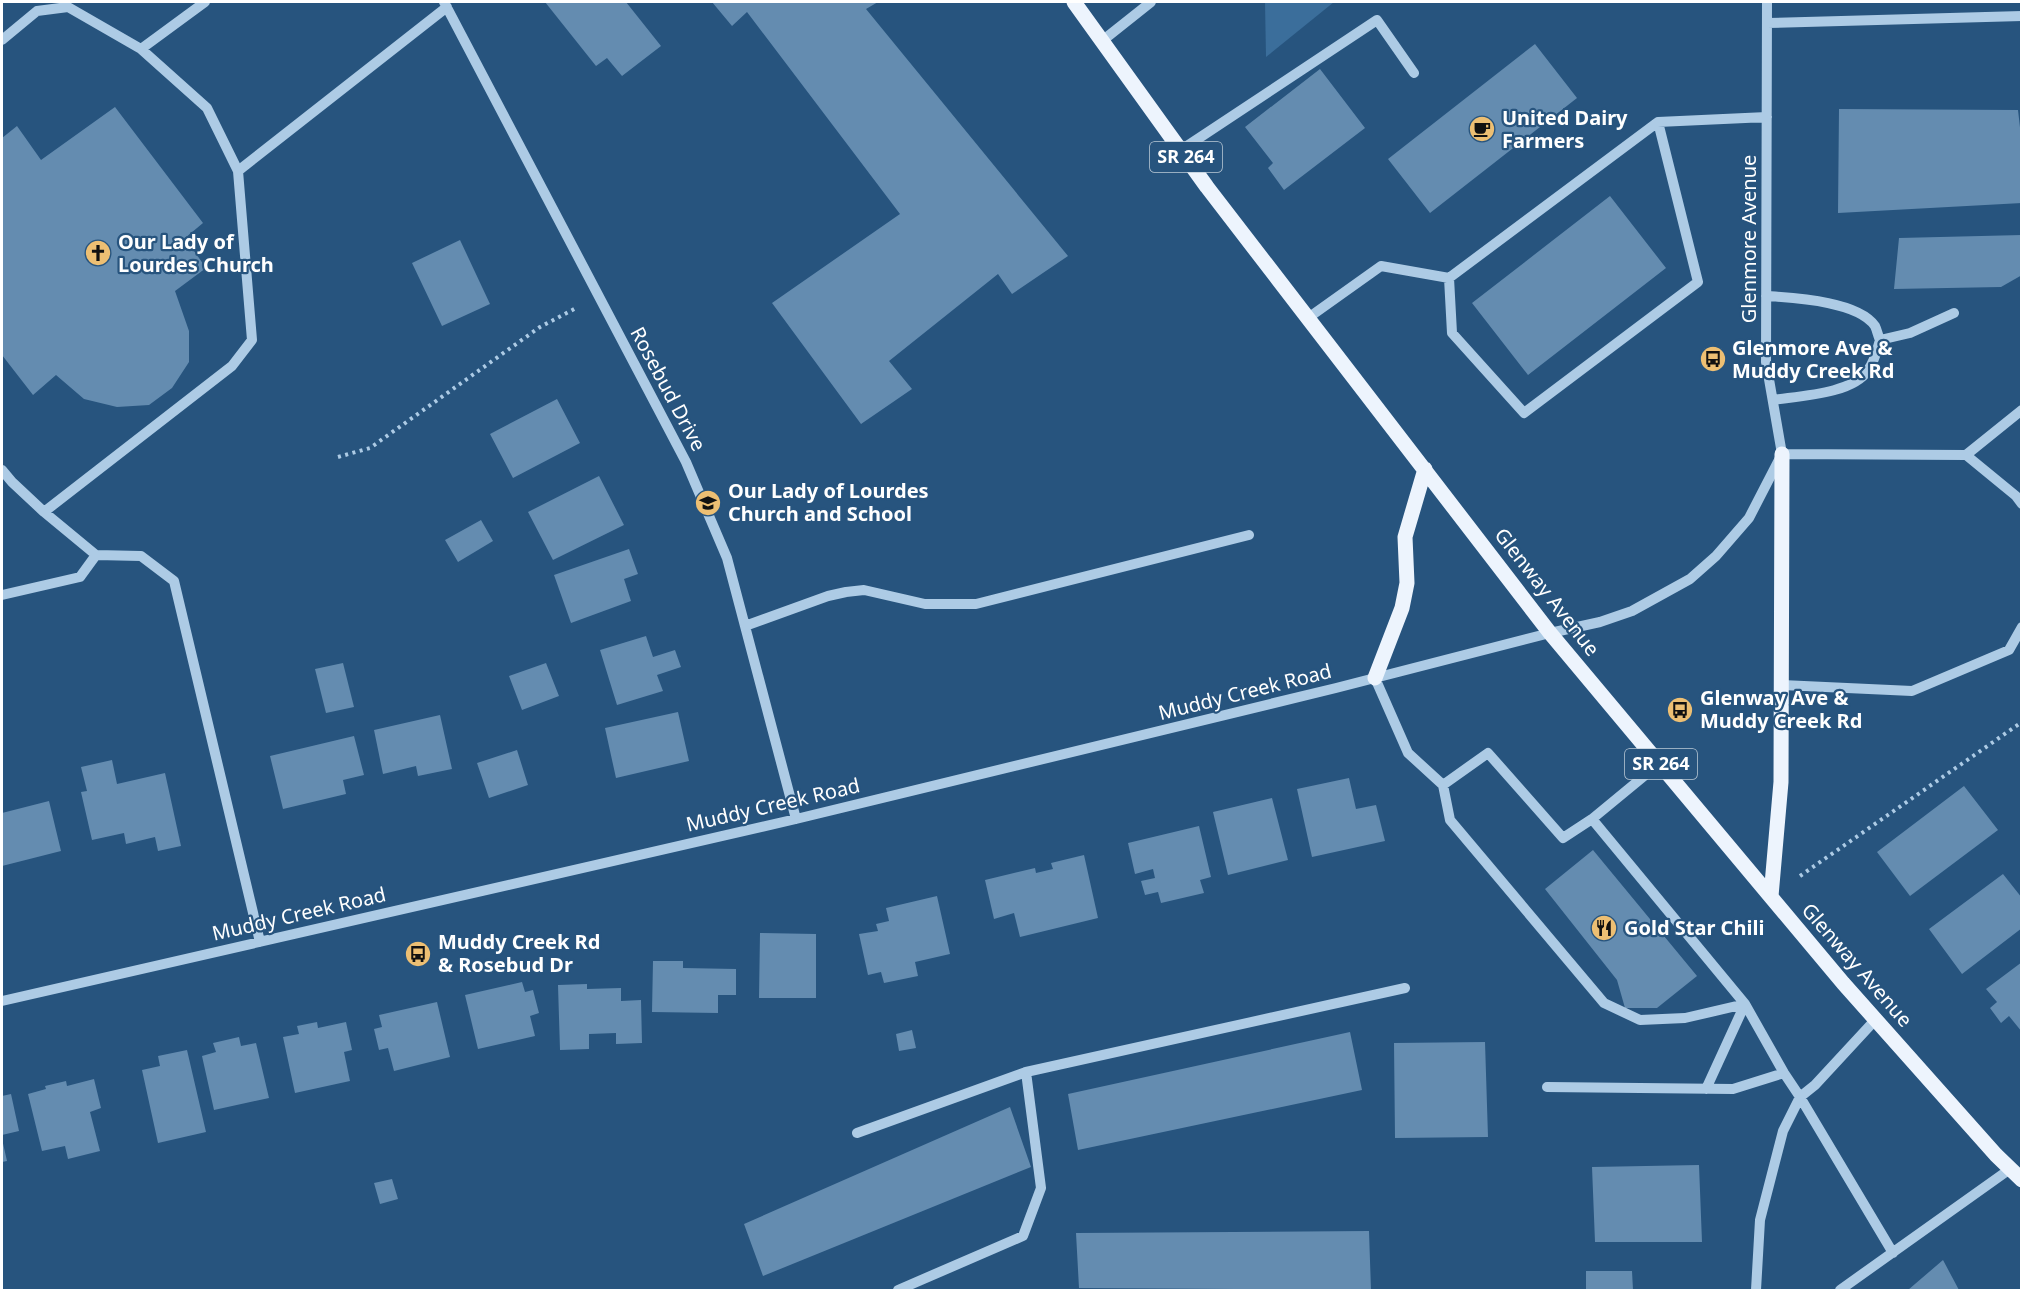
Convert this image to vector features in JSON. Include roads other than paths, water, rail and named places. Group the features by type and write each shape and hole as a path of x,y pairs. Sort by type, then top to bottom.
{"main road":[{"name":"Glenway Avenue","path":"1074,2 1181,150 1550,633 1876,1019 2022,1180"},
{"path":"1771,896 1781,782 1782,454"},
{"path":"1375,678 1402,608 1407,583 1405,537 1425,469"}],"street":[{"path":"141,49 205,2"},
{"path":"1102,41 1151,2"},
{"name":"Glenmore Avenue","path":"1767,2 1767,362 1782,454"},
{"path":"238,171 445,4"},
{"name":"Rosebud Drive","path":"445,4 686,462 728,558 796,819"},
{"path":"2,40 37,10 68,7 141,49 207,108 238,171 252,340 232,366 44,512"},
{"path":"1767,23 2022,16"},
{"path":"1181,150 1377,20 1414,73"},
{"path":"1308,318 1381,267 1449,278 1658,122 1767,117"},
{"path":"1449,278 1452,333 1524,412 1698,282 1658,122"},
{"path":"1766,296 1822,301 1850,310 1867,318 1875,327 1880,340 1867,372 1857,382 1831,390 1773,400"},
{"path":"1880,340 1910,333 1954,313"},
{"path":"1966,455 2022,410"},
{"path":"1550,633 1600,622 1632,611 1690,579 1716,556 1749,518 1782,454 1966,455 2016,496 2022,504"},
{"path":"2,470 12,483 44,512 96,555 141,556 174,581 260,942"},
{"path":"745,626 828,596 846,592 864,591 924,604 976,604 1249,536"},
{"path":"2,595 80,577 96,555"},
{"path":"1782,685 1912,691 2009,650 2022,627"},
{"name":"Muddy Creek Road","path":"2,1001 796,819 1550,633"},
{"path":"1375,678 1408,753 1443,785 1450,819 1604,1003 1640,1020 1685,1018 1745,1004"},
{"path":"1443,785 1488,753 1563,838 1592,819 1660,763"},
{"path":"1592,819 1745,1004 1893,1253"},
{"path":"857,1133 1026,1072 1405,988"},
{"path":"1706,1089 1745,1004"},
{"path":"1756,1290 1760,1220 1783,1131 1800,1097 1815,1085 1876,1019"},
{"path":"898,1290 1023,1236 1041,1188 1026,1072"},
{"path":"1547,1087 1733,1089 1784,1072"},
{"path":"1840,1290 2010,1169"}],"place":[{"name":"United Dairy Farmers","path":"1482,129"},
{"name":"Our Lady of Lourdes Church","path":"98,253"},
{"name":"Glenmore Ave & Muddy Creek Rd","path":"1713,359"},
{"name":"Our Lady of Lourdes Church and School","path":"708,503"},
{"name":"Glenway Ave & Muddy Creek Rd","path":"1680,710"},
{"name":"Gold Star Chili","path":"1604,928"},
{"name":"Muddy Creek Rd & Rosebud Dr","path":"418,954"}]}
